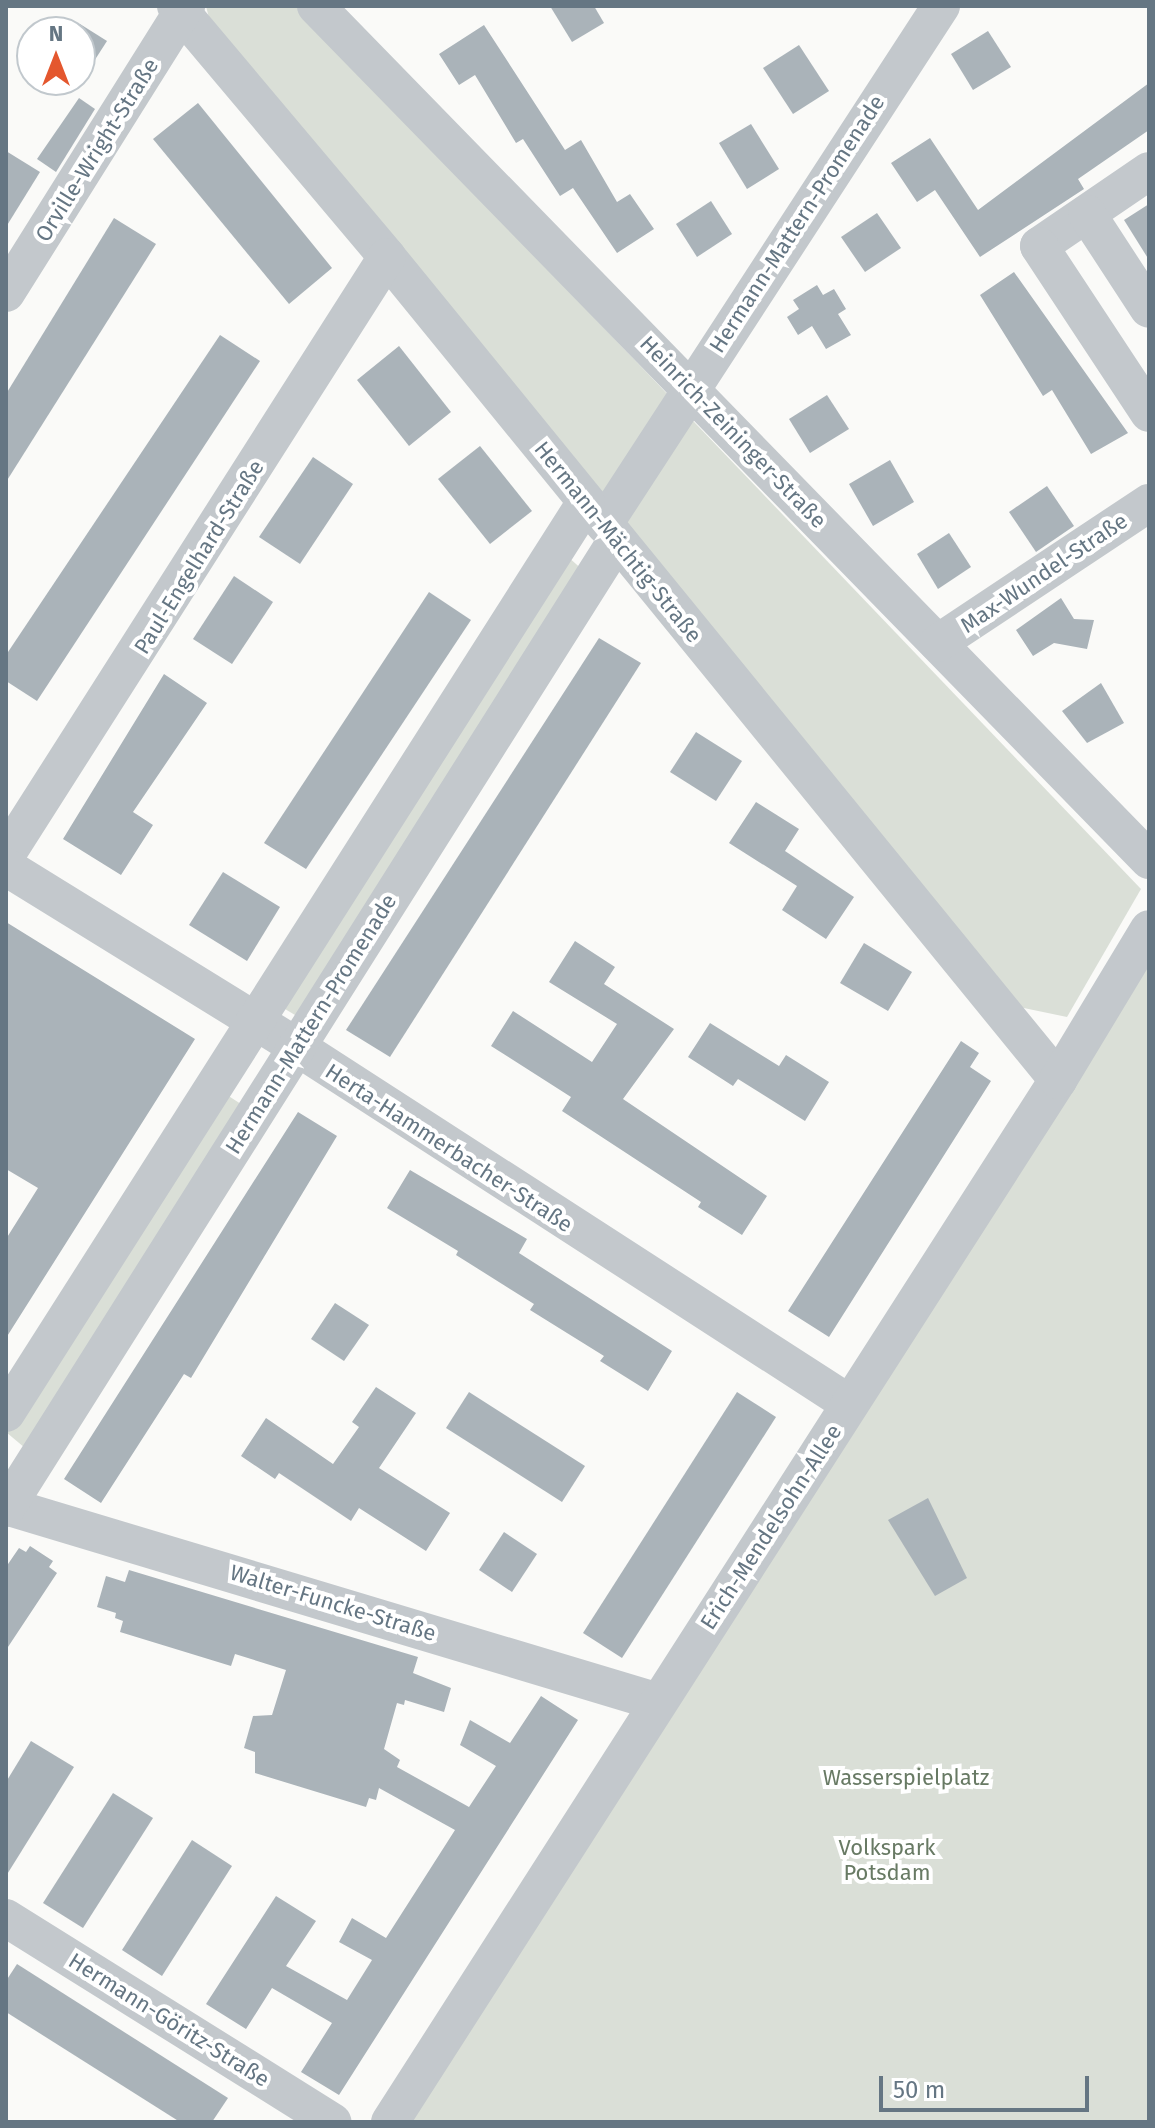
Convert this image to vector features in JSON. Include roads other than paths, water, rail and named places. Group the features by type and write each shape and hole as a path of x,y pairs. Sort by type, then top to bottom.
{"street":[{"name":"Heinrich-Zeininger-Straße","path":"316,6 1149,860"},
{"name":"Hermann-Mattern-Promenade","path":"6,1413 258,1023 602,522 941,6"},
{"name":"Hermann-Mächtig-Straße","path":"181,8 1058,1080"},
{"name":"Orville-Wright-Straße","path":"6,293 181,8"},
{"path":"1149,171 1039,246 1149,413"},
{"path":"1087,214 1149,309"},
{"name":"Paul-Engelhard-Straße","path":"6,855 387,257"},
{"name":"Max-Wundel-Straße","path":"938,643 1149,503"},
{"name":"Hermann-Mattern-Promenade","path":"6,1507 297,1047 602,522"},
{"name":"Herta-Hammerbacher-Straße","path":"6,867 297,1047 850,1404"},
{"name":"Erich-Mendelsohn-Allee","path":"390,2122 1058,1080 1149,929"},
{"name":"Walter-Funcke-Straße","path":"6,1507 658,1702"},
{"name":"Hermann-Göritz-Straße","path":"6,1918 333,2122"}],"park label":[{"name":"Wasserspielplatz","path":"906,1778"},
{"name":"Volkspark Potsdam","path":"887,1860"}]}
